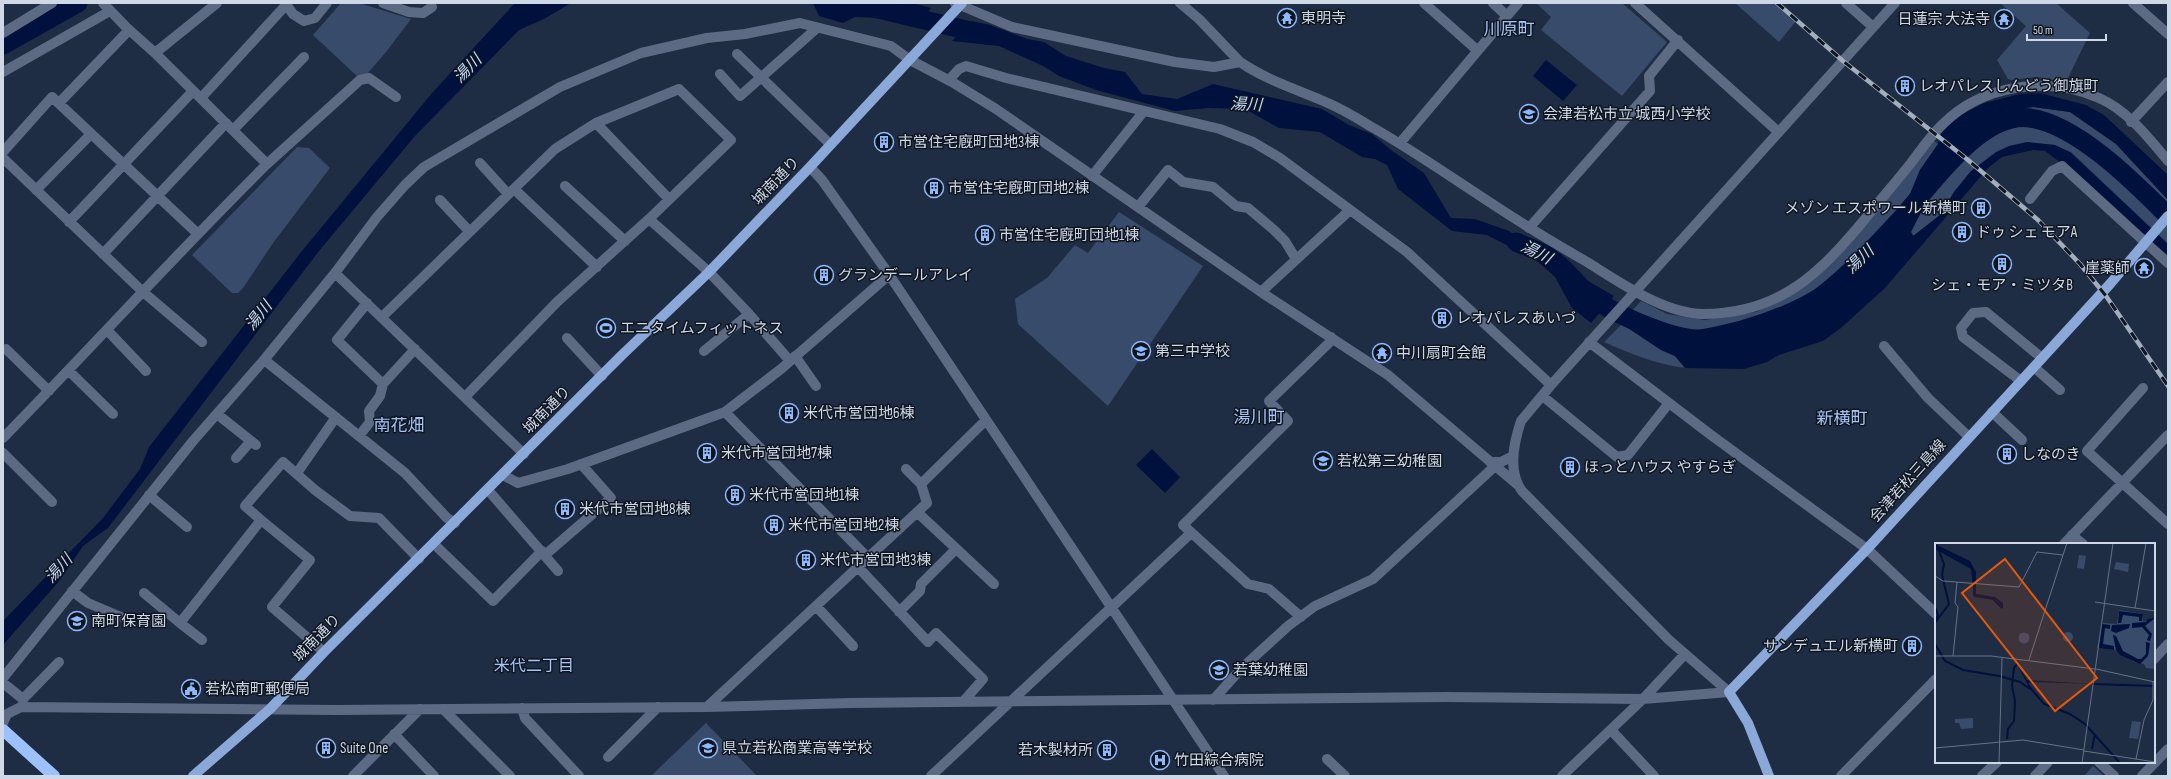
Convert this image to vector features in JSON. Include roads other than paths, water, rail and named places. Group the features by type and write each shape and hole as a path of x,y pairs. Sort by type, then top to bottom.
{"highway":[{"path":"3,730 54,776"}],"main road":[{"name":"城南通り","path":"193,776 270,709 324,652 709,272 810,167 912,58 960,4"},
{"name":"会津若松三島線","path":"1729,692 1867,549 2034,367 2168,216"},
{"path":"1729,692 1748,723 1770,776"}],"street":[{"path":"3,33 52,3"},
{"path":"156,54 217,3"},
{"path":"201,98 285,4 293,14 304,21 314,18 327,3"},
{"path":"383,3 409,12 423,13 432,7"},
{"path":"1180,3 1199,19 1240,62 1257,74 1344,111 1400,143 1529,228 1632,293 1674,309 1702,314 1725,312 1764,304 1779,297 1812,276 1828,262 1943,123 1966,104 1987,95 2009,88 2030,86 2069,89 2099,98 2131,122 2149,139 2168,161"},
{"path":"1424,3 1477,50"},
{"path":"1493,3 1507,16"},
{"path":"1400,143 1518,3"},
{"path":"1635,3 1678,40 1774,128"},
{"path":"1846,3 1873,27"},
{"path":"1519,486 1514,474 1514,456 1522,420 1632,293 1895,3"},
{"path":"2133,3 2168,34"},
{"path":"960,4 969,10 1012,27 1168,60 1214,68 1240,62"},
{"path":"3,72 107,7 267,164"},
{"path":"3,678 149,495 335,273 377,218 405,185 424,168 560,87 602,68 648,51 707,38 745,34 800,23 892,46 949,80 996,109 1261,292 1399,383 1519,486 1668,640 1729,692"},
{"path":"720,74 740,96 818,28"},
{"path":"59,103 129,30"},
{"path":"1529,228 1650,91 1649,76 1678,40"},
{"path":"737,54 830,144"},
{"path":"103,254 158,196 304,57"},
{"path":"949,80 959,69 966,66 1233,133 1253,142 1315,183 1407,252 1551,385"},
{"path":"3,438 69,371 197,233 267,164 360,80 370,78 396,97"},
{"path":"2131,122 2168,82"},
{"path":"382,317 555,149 596,123 679,89 731,140 649,219 525,333 465,397"},
{"path":"69,222 125,165 193,90"},
{"path":"3,152 52,97 197,233"},
{"path":"1092,176 1144,111"},
{"path":"596,123 669,199"},
{"path":"36,190 91,134"},
{"path":"3,158 142,291 202,342"},
{"path":"480,163 597,267"},
{"path":"2030,198 2052,171 2062,166 2098,197 2168,263"},
{"path":"810,167 822,180 889,275 985,421 1224,776"},
{"path":"1138,207 1168,170 1183,182 1213,186 1236,206 1248,208 1274,230 1284,241 1296,259"},
{"path":"565,186 625,241"},
{"path":"440,200 469,231"},
{"path":"1261,292 1350,210"},
{"path":"649,219 709,272 816,386"},
{"path":"335,273 524,454"},
{"path":"503,475 518,483 582,464 725,412 792,359 889,275"},
{"path":"368,303 338,340 383,384"},
{"path":"2021,381 1963,337 1961,328 1973,313 1986,312 2042,358"},
{"path":"704,351 749,314"},
{"path":"106,330 146,371"},
{"path":"1301,617 1269,589 1248,584 1183,524 1288,421 1269,401 1330,342 1331,337"},
{"path":"567,338 602,376"},
{"path":"1591,340 1670,403 1867,549 1935,613"},
{"path":"1884,346 1928,398 1969,437"},
{"path":"6,349 49,391"},
{"path":"359,436 370,422 369,411 380,396 383,384 415,349"},
{"path":"267,362 405,473 447,518 455,523"},
{"path":"2034,367 2060,390"},
{"path":"69,371 114,414"},
{"path":"2143,388 2087,451 2168,524"},
{"path":"1545,398 1617,457 1628,455 1670,403"},
{"path":"725,412 868,558"},
{"path":"1992,412 2022,440"},
{"path":"217,414 253,443 236,458"},
{"path":"297,473 336,417"},
{"path":"921,484 985,421"},
{"path":"2065,543 2168,435"},
{"path":"3,453 52,502"},
{"path":"1213,700 1273,639 1315,606 1373,579 1492,464 1514,456"},
{"path":"324,652 272,607 310,560 245,506 283,462 315,490 350,516 379,518 419,559"},
{"path":"434,544 493,601 543,553 611,498 582,464"},
{"path":"707,707 927,503 921,484 906,469"},
{"path":"488,490 558,570"},
{"path":"149,495 187,527"},
{"path":"917,512 994,584"},
{"path":"180,623 261,520"},
{"path":"931,776 1012,702 1191,533"},
{"path":"2072,535 2082,543"},
{"path":"899,612 920,591 921,584 956,549"},
{"path":"858,567 928,642 936,633 983,679 962,702"},
{"path":"72,591 88,603 121,618"},
{"path":"144,593 202,640"},
{"path":"816,606 853,646"},
{"path":"2155,658 2168,644"},
{"path":"1562,776 1643,699 1685,654"},
{"path":"3,724 7,714 23,703 59,662"},
{"path":"1841,776 1935,681"},
{"path":"3,683 23,703 270,709 707,707 962,702 1447,696 1643,699 1729,692"},
{"path":"608,757 658,707"},
{"path":"522,708 525,718 579,776"},
{"path":"357,775 394,734 420,709"},
{"path":"443,709 510,776"},
{"path":"1611,730 1654,776"},
{"path":"394,734 434,776"},
{"path":"2155,762 2168,749"},
{"path":"1326,759 1345,776"},
{"path":"1982,776 1996,763"},
{"path":"2035,776 2047,763"},
{"path":"2100,763 2114,776"},
{"path":"2142,776 2155,763"}],"water":[{"path":"515,3 571,3 544,19 519,30 415,136 319,251 108,528 83,546 60,580 3,645 3,621 103,518 140,469 149,447 302,251 432,93"},
{"path":"813,3 913,3 931,8 917,27 882,18 855,17 843,23 819,16"},
{"path":"971,21 990,25 1027,39 1044,42 1066,56 1104,68 1125,72 1142,94 1177,99 1213,84 1322,109 1349,125 1372,134 1391,150 1424,173 1451,218 1475,219 1509,231 1540,253 1614,296 1591,323 1572,308 1555,277 1536,260 1487,235 1452,231 1398,189 1387,165 1375,159 1362,157 1320,132 1279,128 1245,109 1208,108 1175,111 1096,90 1059,76 1043,66 999,46 952,41"},
{"path":"1546,60 1577,85 1563,101 1533,76"},
{"path":"2040,93 2086,105 2104,115 2168,175 2168,200 2116,144 2070,112 2033,107 2008,110 1991,118 1948,152 1935,173 1931,193 1911,232 1913,236 1940,215 1954,192 1971,171 1996,152 2009,146 2027,142 2055,145 2070,152 2168,244 2168,255 2141,234 2088,183 2045,151 2033,150 2002,157 1988,168 1885,288 1841,328 1823,341 1779,355 1767,362 1744,369 1685,368 1675,356 1661,350 1622,324 1629,314 1679,339 1701,342 1732,337 1785,325 1825,301 1858,276 1910,194 1920,170 1938,144 1942,131 1959,116 1984,103 2020,94"},
{"path":"1152,449 1180,477 1165,493 1136,465"}],"waterway":[{"path":"3,45 78,3"},
{"name":"湯川","path":"853,3 987,35"},
{"name":"湯川","path":"1516,242 1548,256 1562,267 1589,295 1598,302 1655,329 1670,334 1695,339 1719,336 1762,324 1784,316 1815,301 1843,278 1872,249 1900,220 1941,171 1975,138 1993,126 2011,119 2030,118 2048,123 2067,131 2105,157 2140,188 2168,216"}],"railway":[{"path":"1777,3 1843,61 1968,160 2038,220 2080,264 2106,296 2168,386"}],"place":[{"name":"東明寺","path":"1287,18"},
{"name":"日蓮宗 大法寺","path":"2004,19"},
{"name":"レオパレスしんどう御旗町","path":"1905,86"},
{"name":"会津若松市立 城西小学校","path":"1529,114"},
{"name":"市営住宅廐町団地3棟","path":"884,142"},
{"name":"市営住宅廐町団地2棟","path":"934,188"},
{"name":"メゾン エスポワール新横町","path":"1981,208"},
{"name":"ドゥ シェ モアA","path":"1962,232"},
{"name":"市営住宅廐町団地1棟","path":"985,235"},
{"name":"シェ・モア・ミツタB","path":"2002,264"},
{"name":"崖薬師","path":"2144,268"},
{"name":"グランデールアレイ","path":"824,275"},
{"name":"レオパレスあいづ","path":"1442,318"},
{"name":"エニタイムフィットネス","path":"606,328"},
{"name":"第三中学校","path":"1141,351"},
{"name":"中川扇町会館","path":"1382,353"},
{"name":"米代市営団地6棟","path":"789,413"},
{"name":"米代市営団地7棟","path":"707,453"},
{"name":"しなのき","path":"2007,454"},
{"name":"若松第三幼稚園","path":"1323,461"},
{"name":"ほっとハウス やすらぎ","path":"1570,467"},
{"name":"米代市営団地1棟","path":"735,495"},
{"name":"米代市営団地8棟","path":"565,509"},
{"name":"米代市営団地2棟","path":"774,525"},
{"name":"米代市営団地3棟","path":"806,560"},
{"name":"南町保育園","path":"77,621"},
{"name":"サンデュエル新横町","path":"1912,646"},
{"name":"若葉幼稚園","path":"1219,670"},
{"name":"若松南町郵便局","path":"191,689"},
{"name":"Suite One","path":"326,748"},
{"name":"県立若松商業高等学校","path":"708,748"},
{"name":"若木製材所","path":"1107,750"},
{"name":"竹田綜合病院","path":"1160,760"}],"district":[{"name":"川原町","path":"1509,30"},
{"name":"湯川町","path":"1259,418"},
{"name":"新横町","path":"1842,419"},
{"name":"南花畑","path":"399,426"},
{"name":"米代二丁目","path":"534,666"}]}
